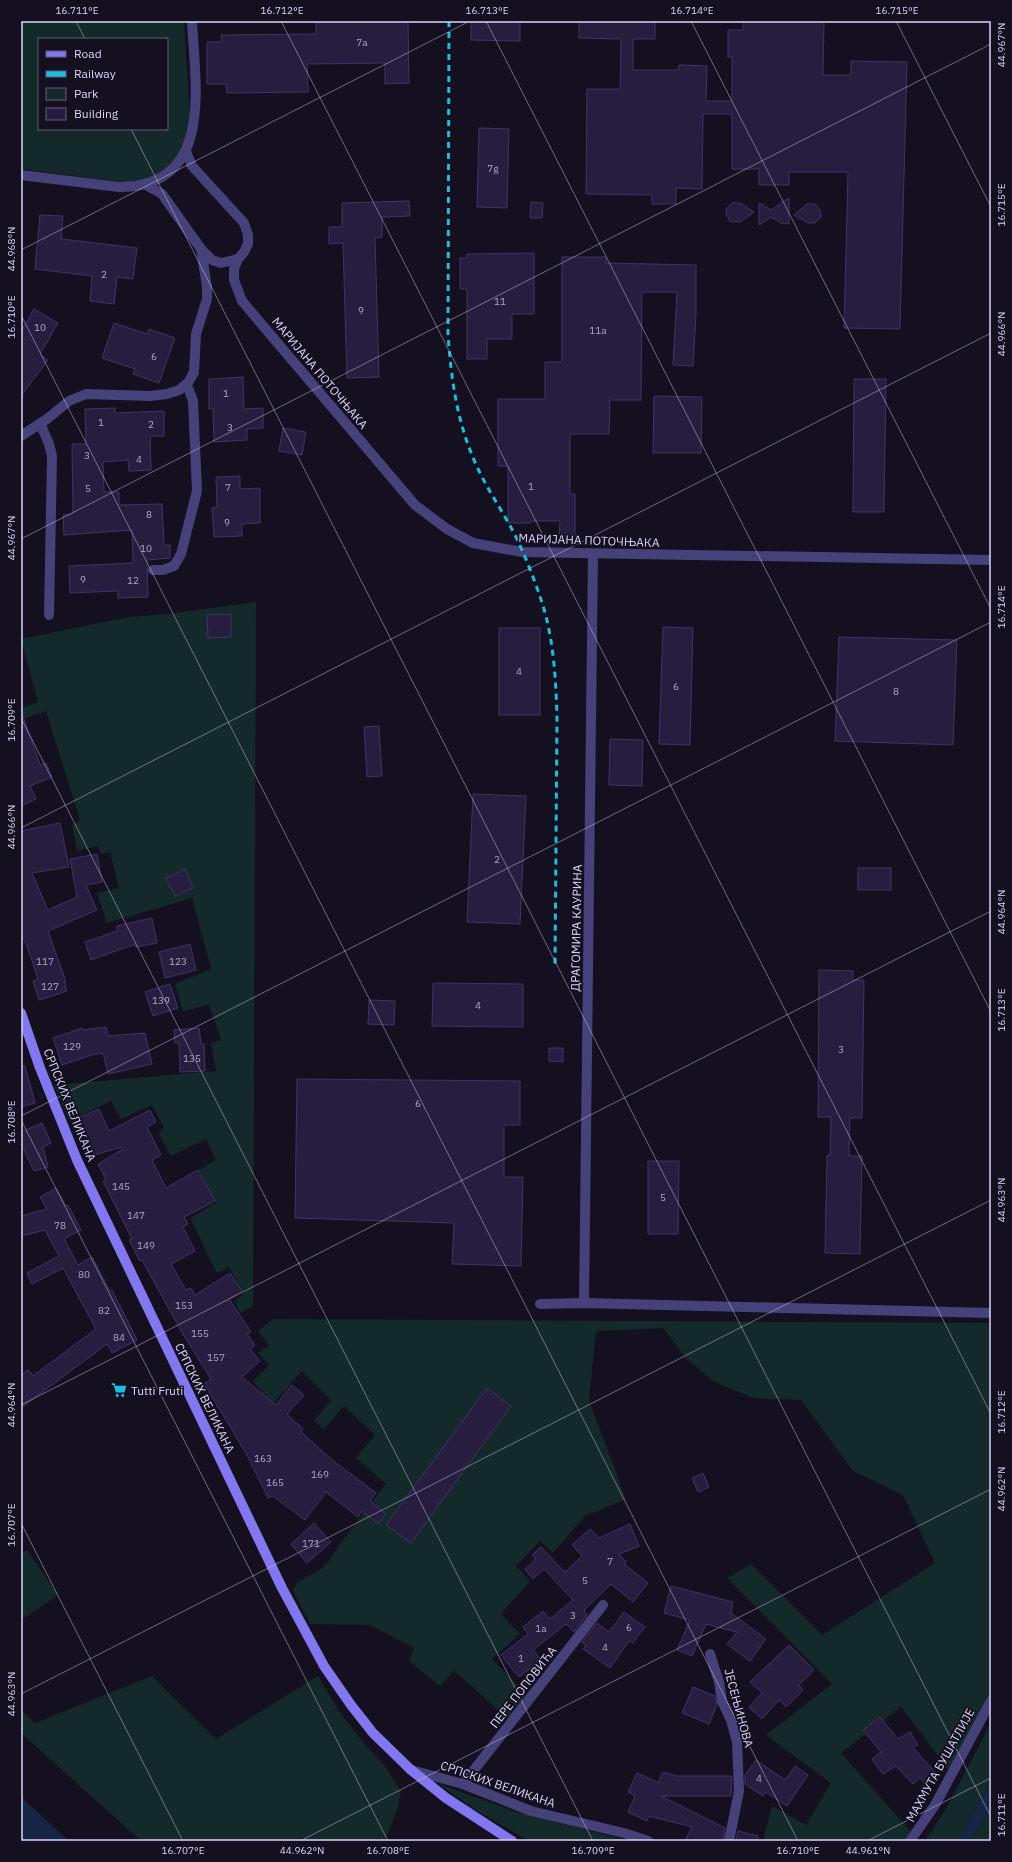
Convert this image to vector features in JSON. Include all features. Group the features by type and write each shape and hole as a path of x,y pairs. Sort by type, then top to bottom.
{"main road":[{"name":"СРПСКИХ ВЕЛИКАНА","path":"21,1013 43,1076 78,1160 302,1628 324,1666 351,1705 373,1733 410,1769 446,1798 512,1841"}],"street":[{"path":"21,175 119,187 133,187 146,184 169,172 178,163 186,151 191,136 196,110 192,21"},
{"name":"МАРИЈАНА ПОТОЧЊАКА","path":"186,151 192,166 244,224 248,235 248,244 244,252 238,258 234,269 234,280 242,301 415,505 447,530 473,543 522,552 991,560"},
{"path":"146,184 162,194 201,249 212,260 221,263 238,258"},
{"path":"21,436 69,401 86,394 150,396 167,394 179,390 185,385 194,372 196,334 207,299 207,287 201,249"},
{"path":"153,570 163,570 174,566 181,554 197,491 193,401 189,390 185,385"},
{"path":"40,423 49,444 52,456 49,615"},
{"name":"ДРАГОМИРА КАУРИНА","path":"584,1303 593,554"},
{"path":"540,1304 584,1303 991,1313"},
{"name":"ПЕРЕ ПОПОВИЋА","path":"463,1784 603,1605"},
{"name":"ЈЕСЕЊИНОВА","path":"710,1654 719,1682 722,1701 731,1720 737,1742 739,1791 729,1841"},
{"name":"МАХМУТА БУШАТЛИЈЕ","path":"910,1841 935,1805 991,1701"},
{"name":"СРПСКИХ ВЕЛИКАНА","path":"410,1769 463,1784 530,1811 624,1832 648,1841"}],"green space":[{"path":"21,21 184,21 190,117 189,136 169,168 148,180 131,183 21,169"},
{"path":"256,602 253,1307 240,1313 235,1301 244,1293 229,1267 217,1273 190,1218 216,1203 199,1170 216,1160 206,1139 171,1156 158,1132 164,1128 152,1105 121,1119 111,1101 69,1121 54,1085 216,1071 211,1043 221,1040 209,1005 183,1011 175,984 211,969 192,898 107,923 97,893 119,888 110,852 101,854 98,846 77,851 72,825 80,820 46,711 21,720 21,708 38,702 21,639 128,617 168,614"},
{"path":"273,1319 991,1323 991,1702 951,1773 901,1707 841,1753 913,1834 907,1841 763,1841 772,1806 806,1825 831,1783 766,1735 832,1684 727,1578 751,1564 822,1635 935,1563 903,1495 853,1471 801,1400 753,1398 713,1381 687,1359 663,1328 596,1331 589,1400 626,1499 585,1516 553,1553 540,1541 516,1566 530,1581 501,1614 520,1634 492,1659 532,1700 513,1723 454,1671 440,1686 409,1661 414,1648 369,1625 310,1624 293,1590 298,1582 321,1569 331,1558 342,1541 386,1484 356,1458 375,1435 344,1406 324,1429 314,1421 331,1400 302,1371 273,1404 253,1381 269,1365 258,1353 269,1345 258,1331"},
{"path":"27,1550 58,1595 21,1620 21,1554"},
{"path":"152,1676 216,1739 318,1676 339,1711 362,1741 385,1766 401,1791 398,1807 385,1841 141,1841 21,1733 21,1710 35,1723"},
{"path":"991,1723 991,1785 981,1798 958,1841 925,1841 947,1807"},
{"path":"437,1783 516,1812 630,1841 529,1841 476,1810"},
{"path":"991,1805 991,1841 970,1841 986,1816"}],"water":[{"path":"991,1785 991,1805 986,1816 970,1841 958,1841 981,1798"},
{"path":"21,1797 69,1841 21,1841"}],"building":[{"path":"316,21 408,21 409,83 385,84 385,63 307,64 308,92 227,93 226,84 207,84 207,42 222,42 221,35 316,34"},
{"path":"471,21 520,21 520,41 471,40"},
{"path":"579,21 655,21 655,39 633,39 633,70 679,70 679,65 707,66 706,101 732,101 732,57 728,57 728,30 743,30 743,21 824,21 823,75 851,75 851,61 907,62 900,329 844,328 848,172 789,172 789,185 759,185 759,169 732,169 732,114 703,114 702,189 676,188 676,204 652,204 652,195 586,194 587,89 620,89 621,39 579,38"},
{"path":"479,128 509,129 507,208 477,207"},
{"path":"789,198 789,224 781,223 771,217 759,225 759,203 771,210"},
{"path":"409,201 410,216 382,217 382,237 375,238 379,377 347,378 343,243 329,244 329,227 342,227 342,203"},
{"path":"531,202 543,203 542,218 530,218"},
{"path":"732,203 740,203 754,212 740,222 732,222 729,220 726,209"},
{"path":"807,204 815,204 820,210 821,217 815,223 808,223 794,215"},
{"path":"40,215 63,216 61,239 137,248 133,279 117,277 114,304 90,301 92,276 35,269"},
{"path":"534,253 534,314 512,314 512,339 487,339 487,359 467,359 467,289 460,289 460,258 467,258 467,254"},
{"path":"562,257 606,257 606,263 696,265 696,314 693,366 673,365 677,292 642,292 641,400 610,400 609,434 570,434 570,494 575,494 575,539 559,539 560,521 508,523 508,466 498,466 498,399 545,399 545,362 562,362"},
{"path":"34,309 58,323 40,354 48,360 21,396 21,332"},
{"path":"114,323 147,334 149,329 175,338 159,383 133,374 135,369 102,358"},
{"path":"243,377 244,409 263,408 263,428 247,429 247,440 214,442 213,409 209,409 209,379"},
{"path":"854,379 886,379 884,512 853,512"},
{"path":"654,396 702,397 701,453 653,453"},
{"path":"115,408 115,413 164,411 164,436 150,436 151,470 129,471 128,460 103,462 104,492 119,492 119,505 162,504 164,545 170,545 170,558 147,560 148,597 118,598 118,591 70,593 69,566 133,563 132,530 64,535 63,515 73,514 72,444 86,444 85,409"},
{"path":"283,428 306,432 302,455 279,451"},
{"path":"240,476 240,489 260,488 260,523 242,524 242,536 214,537 212,508 217,507 216,477"},
{"path":"231,614 231,637 208,638 207,615"},
{"path":"663,627 693,628 690,745 659,744"},
{"path":"499,628 540,628 540,715 499,715"},
{"path":"839,637 957,640 953,745 835,741"},
{"path":"21,716 23,716 40,765 46,763 52,777 30,786 36,799 21,806"},
{"path":"379,726 382,776 367,777 364,727"},
{"path":"610,739 643,740 642,786 609,785"},
{"path":"473,794 526,796 520,924 467,922"},
{"path":"60,823 69,867 32,873 48,910 77,897 70,859 97,854 102,882 86,885 97,910 48,931 66,982 64,982 67,991 39,1000 33,981 38,979 26,943 21,936 21,831"},
{"path":"858,868 891,868 891,890 858,890"},
{"path":"185,869 193,888 175,896 166,878"},
{"path":"152,918 157,943 136,947 135,944 91,960 85,942 117,931 117,926"},
{"path":"190,944 196,970 165,978 159,952"},
{"path":"819,970 853,971 853,980 864,980 862,1118 850,1118 849,1156 862,1156 860,1254 825,1253 827,1155 830,1155 831,1117 818,1117"},
{"path":"433,983 523,984 523,1027 432,1026"},
{"path":"170,984 178,1008 153,1016 145,992"},
{"path":"369,1000 395,1001 394,1025 368,1024"},
{"path":"106,1027 108,1036 145,1033 152,1064 108,1074 103,1053 91,1055 62,1065 53,1038 82,1028 83,1030"},
{"path":"199,1028 201,1044 204,1044 205,1071 180,1072 179,1043 175,1043 174,1030"},
{"path":"549,1048 563,1048 563,1062 549,1061"},
{"path":"21,1066 25,1066 35,1103 21,1107"},
{"path":"297,1079 520,1081 520,1125 504,1125 504,1177 523,1177 521,1266 452,1264 454,1223 295,1218"},
{"path":"99,1109 109,1131 150,1110 156,1122 147,1127 161,1155 152,1160 166,1188 198,1170 215,1201 184,1217 188,1224 183,1227 195,1251 171,1264 186,1290 191,1288 195,1295 230,1273 242,1291 229,1299 251,1332 247,1334 255,1345 250,1349 260,1361 242,1377 276,1405 292,1385 304,1395 287,1414 303,1429 301,1432 331,1459 376,1493 370,1501 386,1514 378,1524 362,1511 358,1517 326,1492 305,1520 273,1496 268,1498 246,1453 204,1384 211,1379 181,1331 142,1260 140,1261 129,1240 132,1239 103,1181 106,1179 98,1164 123,1149 122,1147 94,1155 78,1118"},
{"path":"42,1123 51,1143 43,1147 48,1167 34,1171 21,1144 21,1132"},
{"path":"648,1161 679,1161 678,1234 648,1234"},
{"path":"56,1188 66,1206 68,1205 81,1230 64,1239 78,1265 92,1257 110,1291 112,1290 137,1340 112,1353 107,1344 21,1408 21,1375 28,1370 33,1376 96,1329 63,1268 32,1284 27,1273 59,1256 45,1230 21,1236 21,1216 47,1209 40,1197"},
{"path":"487,1388 511,1406 411,1543 386,1525"},
{"path":"703,1473 709,1487 698,1492 692,1478"},
{"path":"314,1523 331,1542 307,1563 291,1544"},
{"path":"630,1524 639,1546 619,1554 626,1562 624,1564 648,1583 633,1602 611,1584 584,1610 587,1615 574,1632 566,1624 533,1650 541,1660 519,1677 501,1655 528,1634 523,1627 543,1611 550,1619 573,1600 544,1569 533,1579 525,1569 536,1559 532,1555 541,1547 565,1572 582,1556 572,1545 590,1529 599,1538"},
{"path":"671,1586 733,1602 731,1613 766,1639 750,1661 727,1644 737,1632 706,1624 692,1656 677,1650 690,1620 664,1613"},
{"path":"624,1612 645,1627 633,1643 629,1641 610,1668 583,1649 586,1646 582,1642 597,1623 609,1632"},
{"path":"789,1645 814,1670 799,1685 803,1690 786,1707 779,1700 762,1719 749,1707 762,1693 750,1682"},
{"path":"693,1687 715,1696 717,1705 709,1724 682,1713"},
{"path":"880,1717 898,1739 910,1732 918,1745 913,1748 937,1774 925,1784 920,1778 913,1784 896,1766 883,1774 872,1759 881,1752 863,1730"},
{"path":"756,1760 785,1780 795,1766 808,1775 787,1806 766,1792 763,1796 745,1784 745,1775"},
{"path":"662,1772 677,1776 732,1776 731,1796 661,1796 725,1828 723,1841 685,1841 692,1827 649,1816 647,1821 628,1812 635,1796 628,1792 637,1773 659,1783"},
{"path":"738,1831 758,1836 757,1841 736,1841"}],"railway":[{"path":"449,21 448,334 451,365 455,396 466,440 482,477 518,541 541,600 550,636 555,677 557,718 555,967"}],"place":[{"name":"Tutti Fruti","path":"119,1390"}]}
